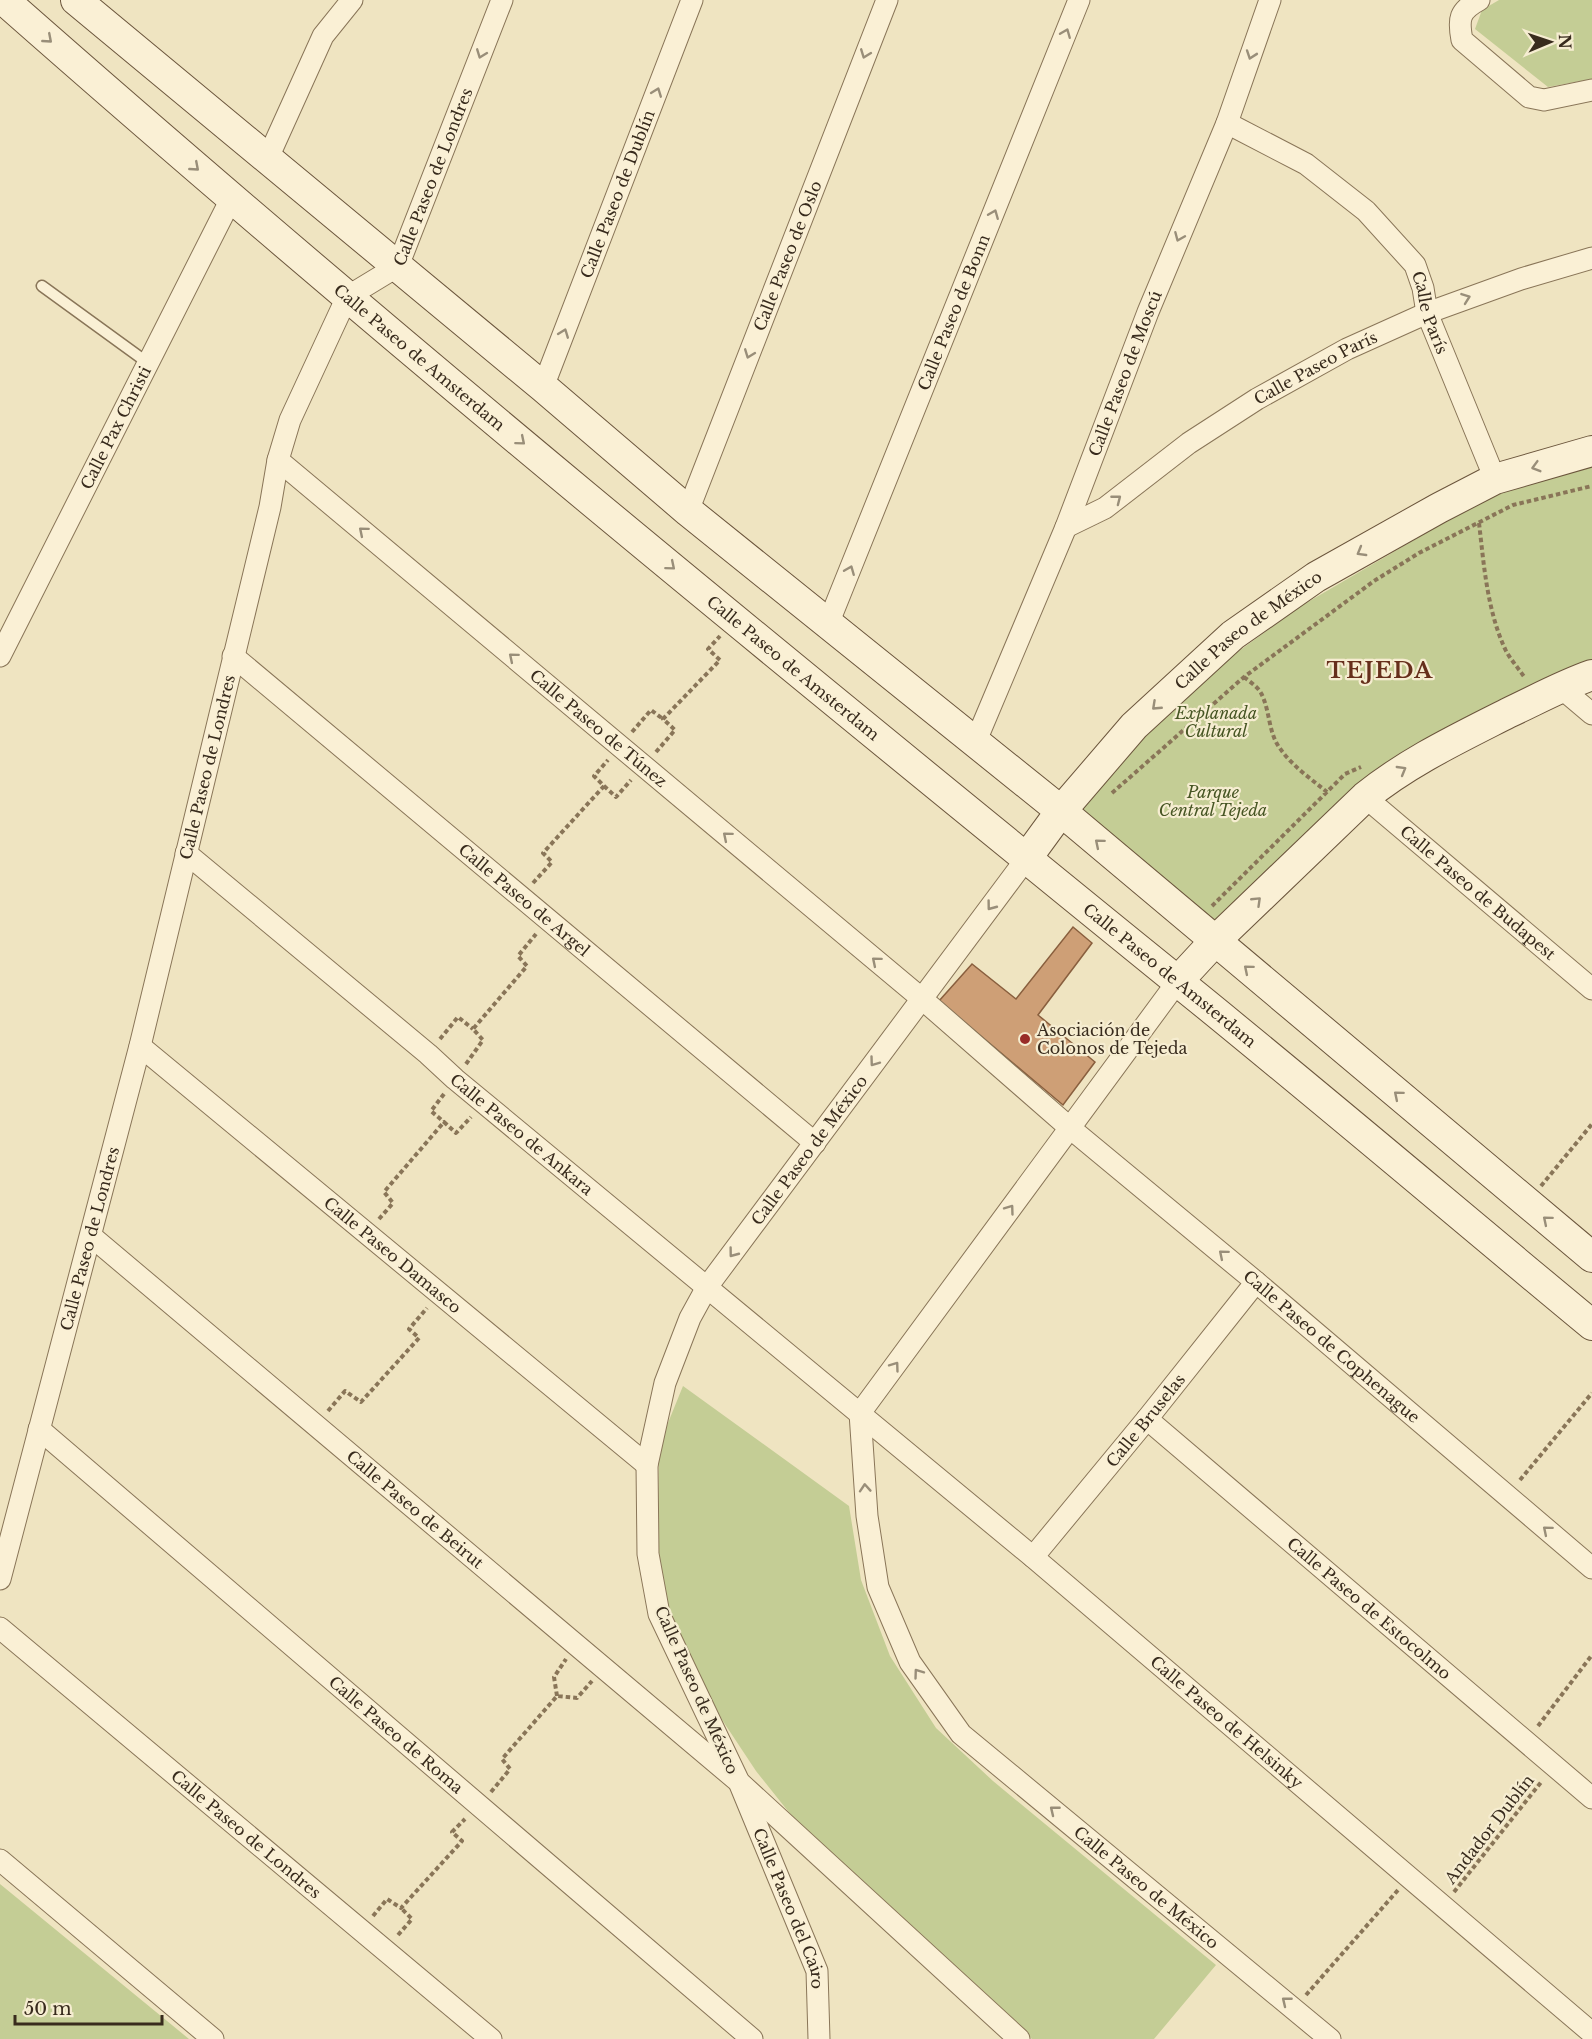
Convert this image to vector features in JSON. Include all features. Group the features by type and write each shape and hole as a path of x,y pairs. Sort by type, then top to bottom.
{"main road":[{"path":"76,0 543,387 688,511 1061,811 1592,1257"},
{"name":"Calle Paseo de Amsterdam","path":"7,5 346,297 1592,1324"},
{"name":"Calle Paseo de México","path":"1026,859 1061,811 1134,726 1233,635 1316,577 1438,508 1495,479 1592,451"},
{"path":"1178,981 1215,941 1365,797 1390,777 1449,743 1560,687 1592,675"}],"street":[{"path":"267,160 323,36 352,0"},
{"name":"Calle Paseo de Londres","path":"0,1579 140,1046 270,507 278,459 290,420 346,297 398,266 502,0"},
{"name":"Calle Paseo de Dublín","path":"543,387 692,0"},
{"name":"Calle Paseo de Oslo","path":"688,511 887,0"},
{"name":"Calle Paseo de Bonn","path":"828,624 1079,0"},
{"name":"Calle Paseo de Moscú","path":"975,743 1066,527 1148,312 1227,123 1270,0"},
{"path":"1479,0 1466,8 1459,23 1462,40 1529,97 1544,100 1592,90"},
{"name":"Calle París","path":"1227,123 1306,164 1366,211 1415,265 1423,288 1426,313 1495,479"},
{"name":"Calle Pax Christi","path":"0,656 231,198"},
{"name":"Calle Paseo París","path":"1066,527 1106,508 1189,443 1257,399 1347,349 1426,313 1521,279 1592,258"},
{"name":"Calle Paseo de Túnez","path":"278,459 921,998 1070,1128"},
{"name":"Calle Paseo de Argel","path":"234,656 815,1143"},
{"path":"1560,687 1592,714"},
{"name":"Calle Paseo de Budapest","path":"1365,797 1592,989"},
{"name":"Calle Paseo de Ankara","path":"186,854 860,1413"},
{"name":"Calle Paseo de México","path":"1019,2039 739,1782 659,1614 648,1554 647,1465 665,1383 690,1318 707,1287 1026,859"},
{"path":"860,1413 1178,981"},
{"name":"Calle Paseo Damasco","path":"140,1046 647,1465"},
{"name":"Calle Paseo de Cophenague","path":"1070,1128 1256,1282 1592,1568"},
{"name":"Calle Paseo de Beirut","path":"91,1236 739,1782"},
{"name":"Calle Bruselas","path":"1033,1557 1256,1282"},
{"name":"Calle Paseo de México","path":"860,1413 867,1516 878,1587 910,1662 961,1734 1330,2039"},
{"name":"Calle Paseo de Helsinky","path":"860,1413 1033,1557 1592,2033"},
{"name":"Calle Paseo de Estocolmo","path":"1147,1419 1592,1798"},
{"name":"Calle Paseo de Roma","path":"39,1429 752,2039"},
{"name":"Calle Paseo de Londres","path":"0,1628 491,2039"},
{"name":"Calle Paseo del Cairo","path":"739,1782 817,1971 819,2039"},
{"path":"0,1860 213,2039"}],"lane":[{"path":"42,286 148,363"}],"path":[{"path":"1109,795 1244,677 1374,581 1419,553 1513,505 1592,486"},
{"path":"1479,523 1484,568 1493,615 1507,651 1526,679"},
{"path":"663,719 720,660 708,649 734,618"},
{"path":"1244,677 1260,691 1278,746 1298,768 1328,792"},
{"path":"651,710 663,719 675,730 616,797 594,776 651,710"},
{"path":"1211,906 1345,774 1366,765"},
{"path":"521,897 552,862 543,853 604,786"},
{"path":"473,1029 527,966 518,956 548,920"},
{"path":"428,1054 458,1017 473,1029 483,1040 431,1112 456,1133 484,1103"},
{"path":"366,1233 393,1203 384,1192 444,1122"},
{"path":"1527,1203 1592,1124"},
{"path":"315,1425 345,1391 361,1402 419,1338 409,1329 440,1294"},
{"path":"1507,1496 1592,1393"},
{"path":"557,1696 554,1677 576,1644"},
{"path":"1526,1742 1592,1655"},
{"path":"557,1696 577,1698 604,1668"},
{"path":"400,1908 462,1841 452,1832 479,1805 510,1768 502,1759 557,1696"},
{"name":"Andador Dublín","path":"1442,1907 1554,1766"},
{"path":"1295,2009 1408,1878"},
{"path":"361,1931 387,1899 400,1908 412,1919 384,1950"}],"green space":[{"path":"1499,0 1592,0 1592,79 1548,87 1475,29 1482,10"},
{"name":"Parque Central Tejeda","path":"1592,459 1592,664 1364,783 1219,930 1073,808 1111,767 1232,656 1301,606 1469,508 1549,472"},
{"path":"683,1386 849,1506 861,1580 890,1656 936,1728 993,1781 1216,1965 1154,2039 1032,2039 926,1946 807,1835 756,1771 703,1691 662,1592 658,1539 659,1445"},
{"path":"0,1884 189,2039 0,2039"}],"building":[{"name":"Asociación de Colonos de Tejeda","path":"1073,927 1092,943 1038,1015 1095,1062 1063,1105 939,1001 972,964 1016,999"}],"place":[{"name":"Asociación de Colonos de Tejeda","path":"1025,1039"}],"district":[{"name":"TEJEDA","path":"1380,670"}],"park label":[{"name":"Explanada Cultural","path":"1216,722"}]}
